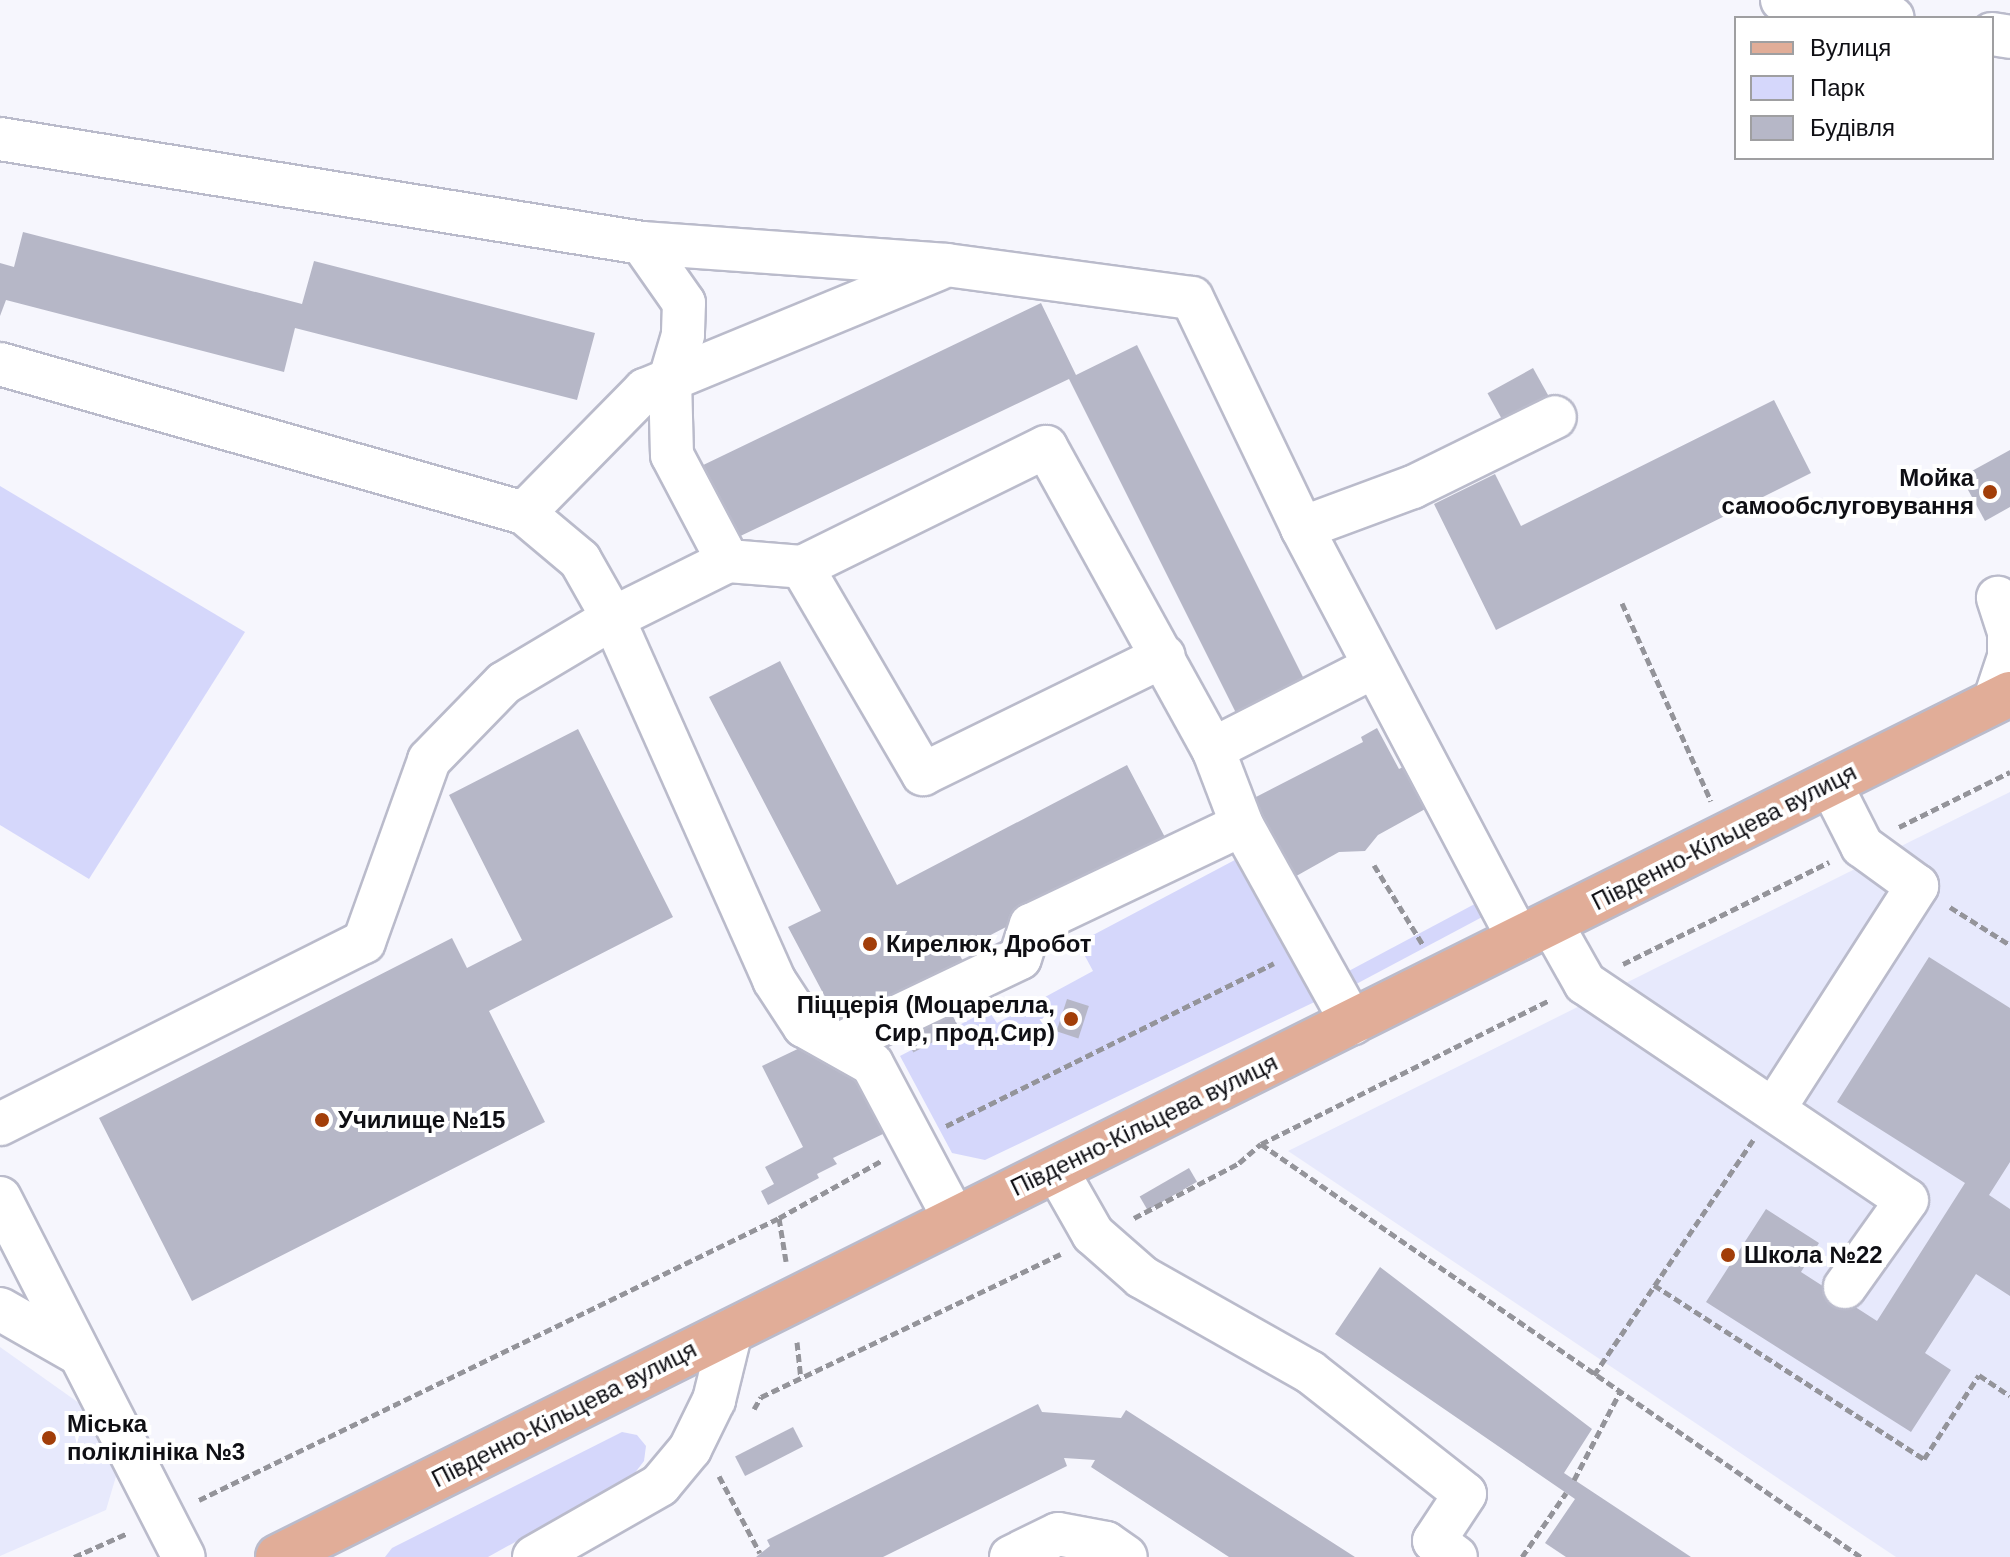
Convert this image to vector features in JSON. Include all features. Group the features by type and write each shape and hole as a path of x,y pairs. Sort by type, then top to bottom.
{"main road":[{"name":"Південно-Кільцева вулиця","path":"278,1557 2002,698"}],"street":[{"path":"1782,0 1881,16"},
{"path":"0,139 642,243 947,265 1192,298 1302,528 1374,667 1535,931 1585,983 1907,1200 1845,1287"},
{"path":"642,243 684,303 683,335 670,379 672,455 728,561"},
{"path":"524,513 645,390 947,265"},
{"path":"0,364 524,513 580,560 613,618 774,980 804,1026 842,1043 872,1064 916,1141 954,1218"},
{"path":"1302,528 1413,487 1555,417"},
{"path":"0,1124 364,942 429,760 504,683 613,618 728,561 802,567 1046,447 1164,656 1213,749 1242,825 1352,1023"},
{"path":"802,567 923,774 1164,656"},
{"path":"1998,598 2009,632 2009,657 2002,698"},
{"path":"1213,749 1374,667"},
{"path":"1774,1109 1917,886 1862,846 1830,783"},
{"path":"842,1043 1020,958 1031,925 1242,825"},
{"path":"1056,1169 1093,1234 1142,1277 1310,1372 1465,1494 1437,1552"},
{"path":"0,1198 184,1557"},
{"path":"0,1309 79,1354"},
{"path":"534,1557 660,1485 690,1449 714,1400 731,1331"},
{"path":"1011,1557 1058,1534 1106,1543 1126,1557"}],"path":[{"path":"1622,603 1712,802"},
{"path":"746,1421 761,1397 1093,1234 1146,1213 1239,1163 1261,1144 2010,772"},
{"path":"1374,865 1425,949"},
{"path":"1917,886 2010,945"},
{"path":"74,1557 779,1218 916,1141 1308,946"},
{"path":"1594,1375 1774,1109"},
{"path":"1261,1144 1861,1557"},
{"path":"1654,1285 1924,1459 1979,1375 2010,1396"},
{"path":"1574,1480 1620,1392"},
{"path":"709,1480 715,1469 760,1553"},
{"path":"1522,1557 1566,1493"}],"shaded area":[{"name":"Школа №22","path":"2010,792 2010,1557 1896,1557 1288,1151"},
{"name":"Міська поліклініка №3","path":"0,1347 79,1403 117,1473 106,1510 0,1556"}],"green space":[{"path":"0,486 245,632 89,879 0,825"},
{"path":"1248,853 1327,996 985,1160 952,1153 900,1056 988,1010 997,1023 1093,971 1078,943"},
{"path":"1486,898 1493,911 1348,988 1341,975"},
{"path":"622,1432 637,1435 646,1446 644,1461 631,1478 488,1557 385,1557 392,1548"}],"building":[{"path":"23,232 302,304 314,261 595,333 577,400 295,328 284,372 6,300 0,316 0,263 14,267"},
{"path":"1041,303 1076,375 1137,345 1305,681 1237,715 1069,379 732,540 697,468"},
{"path":"1533,368 1549,397 1504,422 1488,393"},
{"path":"1774,400 1811,473 1496,630 1434,504 1495,474 1521,526"},
{"name":"Мойка самообслуговування","path":"2010,450 2010,507 1985,521 1961,477"},
{"path":"780,661 897,885 1127,765 1168,843 958,952 963,961 840,1025 788,927 821,911 709,697"},
{"path":"1377,728 1399,769 1407,765 1427,808 1378,835 1365,851 1339,852 1291,879 1254,798 1363,742 1361,737"},
{"name":"Училище №15","path":"578,729 673,917 489,1011 545,1122 192,1301 99,1118 452,938 467,968 522,940 449,795"},
{"path":"1929,957 2010,1008 2010,1162 1989,1195 2010,1209 2010,1296 1976,1274 1925,1353 1951,1370 1911,1432 1706,1302 1766,1209 1819,1243 1801,1272 1877,1321 1965,1183 1837,1102"},
{"path":"1067,999 1089,1006 1078,1038 1056,1031"},
{"path":"948,1007 959,1028 913,1053 902,1031"},
{"path":"806,1045 852,1067 885,1133 833,1158 837,1164 817,1174 819,1178 768,1205 761,1191 774,1184 765,1167 803,1147 762,1066"},
{"path":"1189,1168 1197,1182 1148,1210 1140,1196"},
{"path":"1380,1267 1592,1429 1564,1473 1691,1557 1566,1557 1545,1543 1575,1499 1335,1334"},
{"path":"1038,1404 1042,1412 1121,1418 1126,1410 1355,1557 1229,1557 1091,1467 1095,1460 1064,1458 1067,1466 883,1557 756,1557 770,1546 767,1540"},
{"path":"793,1427 803,1447 745,1476 735,1457"}],"place":[{"name":"Мойка самообслуговування","path":"1990,492"},
{"name":"Кирелюк, Дробот","path":"870,944"},
{"name":"Піццерія (Моцарелла, Сир, прод.Сир)","path":"1071,1019"},
{"name":"Училище №15","path":"322,1120"},
{"name":"Школа №22","path":"1728,1255"},
{"name":"Міська поліклініка №3","path":"49,1438"}]}
